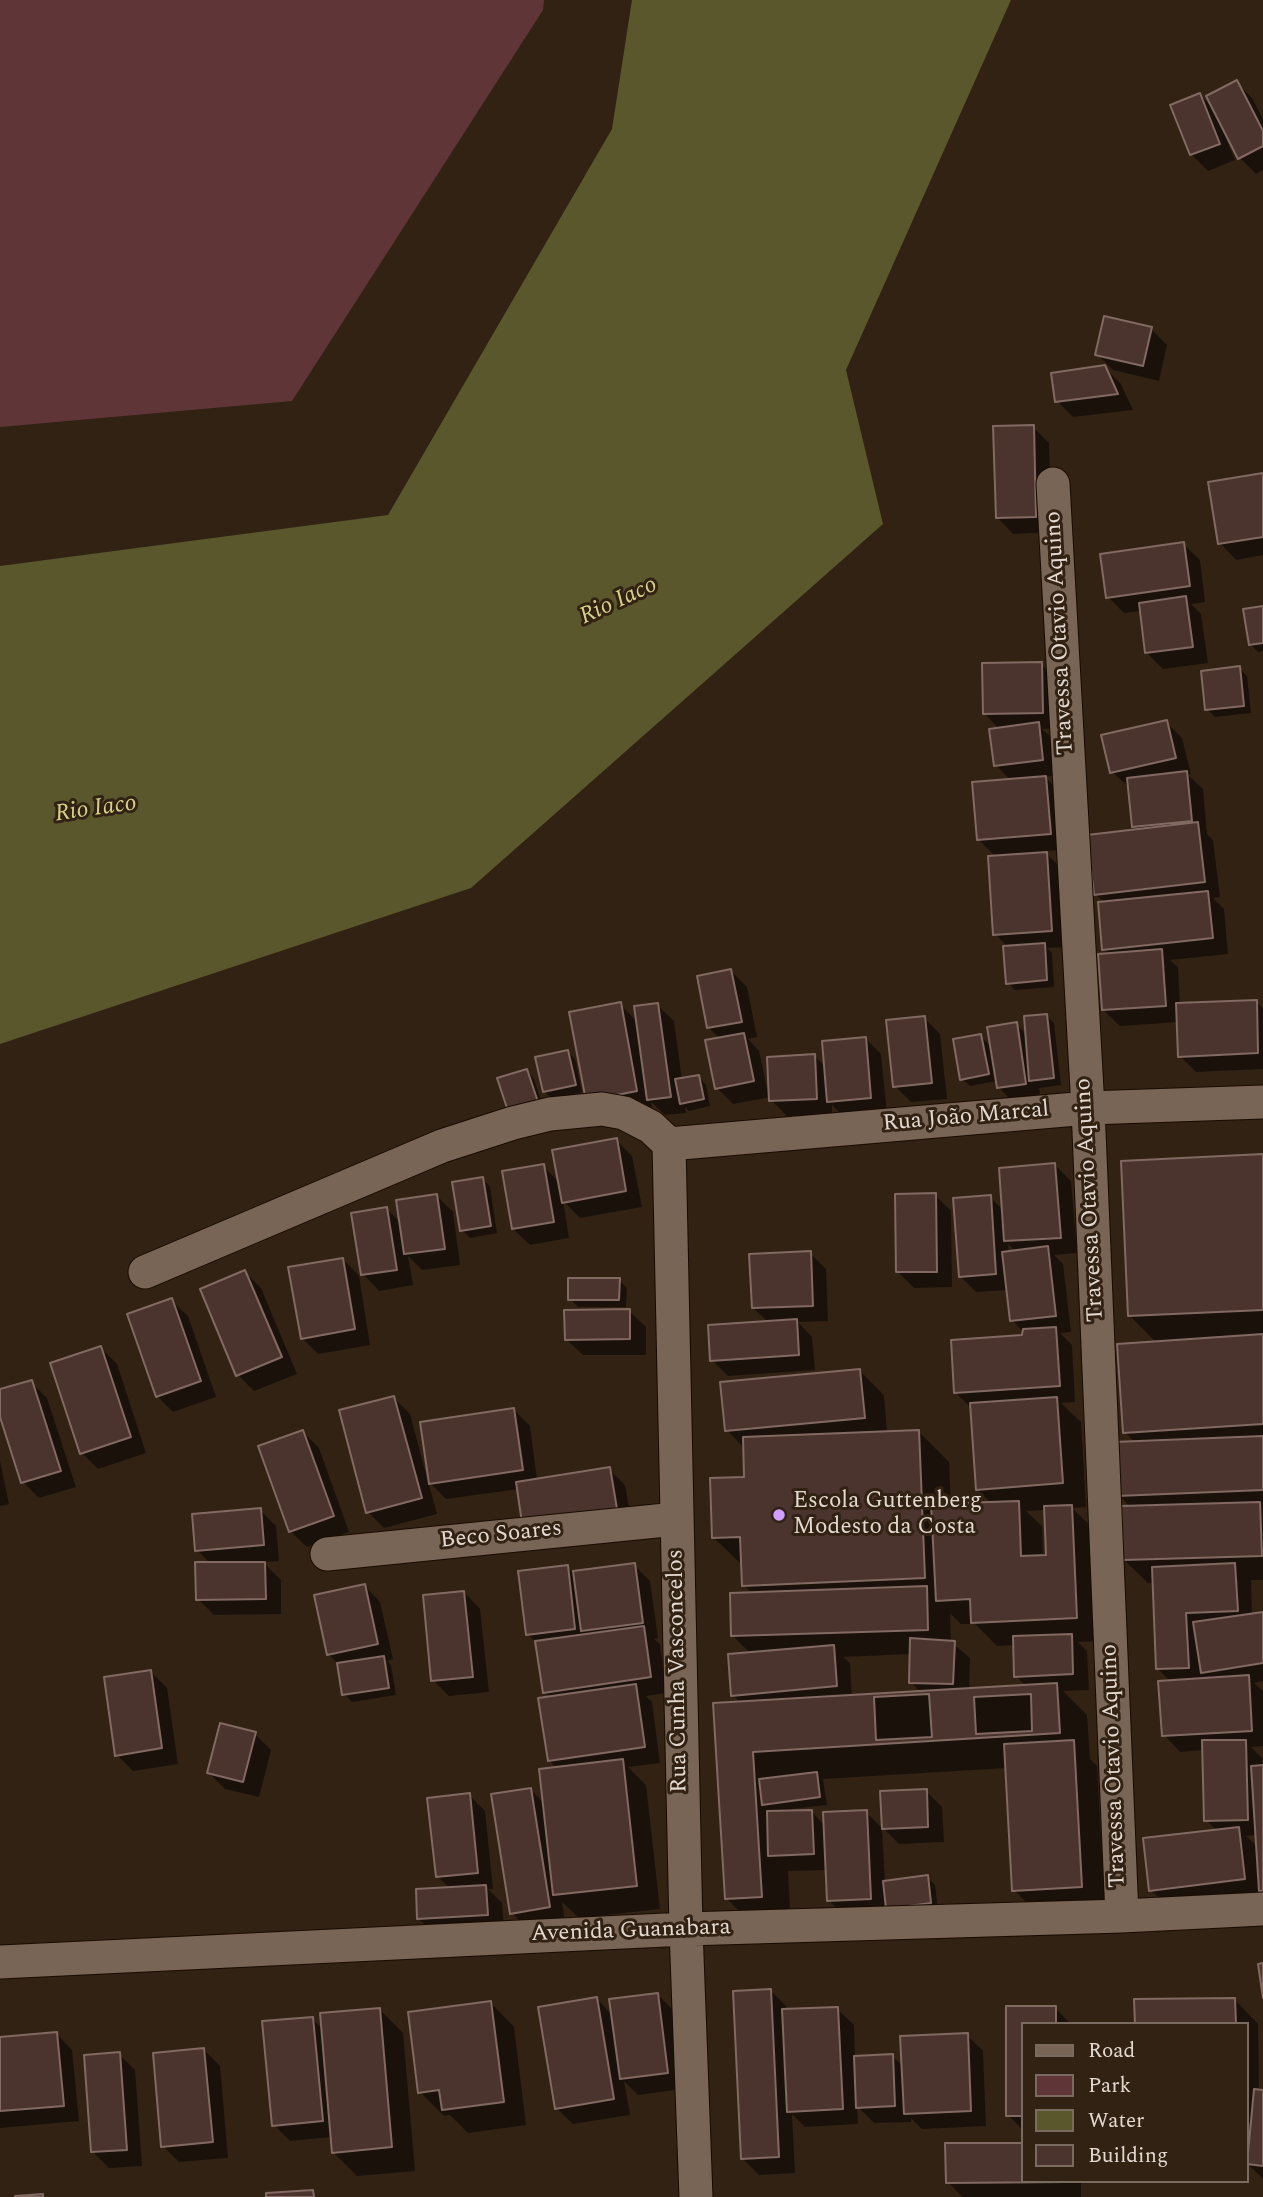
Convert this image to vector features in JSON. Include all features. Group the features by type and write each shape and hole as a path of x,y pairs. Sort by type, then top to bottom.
{"street":[{"name":"Travessa Otavio Aquino","path":"1053,484 1088,1108 1122,1916"},
{"name":"Rua João Marcal","path":"669,1144 1088,1108 1263,1102"},
{"path":"145,1272 442,1146 513,1123 550,1114 603,1109 624,1112 651,1127 669,1144"},
{"name":"Rua Cunha Vasconcelos","path":"669,1144 686,1929 696,2197"},
{"name":"Beco Soares","path":"327,1554 676,1518"},
{"name":"Avenida Guanabara","path":"0,1962 686,1929 1122,1916 1263,1909"}],"green space":[{"path":"0,0 544,0 543,10 292,401 0,427"}],"water":[{"name":"Rio Iaco","path":"632,0 1011,0 846,370 883,524 471,888 0,1044 0,566 388,515 612,129"}],"building":[{"path":"1237,80 1263,131 1263,146 1238,159 1206,96"},
{"path":"1200,93 1220,144 1190,155 1170,105"},
{"path":"1104,316 1152,327 1143,366 1095,355"},
{"path":"1105,365 1118,394 1055,402 1051,373"},
{"path":"1034,425 1036,517 996,518 993,426"},
{"path":"1263,473 1263,537 1218,544 1208,482"},
{"path":"1184,542 1190,586 1106,598 1100,554"},
{"path":"1186,596 1193,647 1145,653 1139,603"},
{"path":"1263,606 1263,643 1249,645 1243,609"},
{"path":"1042,662 1043,713 983,714 982,663"},
{"path":"1240,666 1244,706 1205,710 1201,671"},
{"path":"1167,720 1176,758 1110,773 1101,735"},
{"path":"1039,722 1043,760 994,766 989,729"},
{"path":"1187,771 1192,821 1132,827 1127,778"},
{"path":"1046,776 1051,834 977,840 972,782"},
{"path":"1198,822 1205,882 1094,895 1087,835"},
{"path":"1047,852 1052,931 993,935 988,856"},
{"path":"1208,891 1213,938 1102,950 1098,902"},
{"path":"1045,943 1047,980 1006,984 1003,946"},
{"path":"1162,949 1166,1006 1102,1010 1098,954"},
{"path":"731,969 742,1022 707,1028 697,976"},
{"path":"1257,1000 1258,1053 1178,1057 1176,1003"},
{"path":"621,1002 637,1091 586,1101 569,1012"},
{"path":"658,1003 671,1097 647,1100 634,1006"},
{"path":"1047,1014 1054,1078 1029,1081 1024,1016"},
{"path":"925,1016 932,1083 893,1087 886,1020"},
{"path":"1017,1022 1026,1084 997,1088 987,1027"},
{"path":"744,1033 754,1081 715,1089 705,1040"},
{"path":"981,1034 989,1074 960,1080 953,1039"},
{"path":"866,1037 871,1098 827,1102 822,1041"},
{"path":"568,1050 576,1085 543,1092 535,1057"},
{"path":"815,1054 817,1099 769,1101 767,1057"},
{"path":"527,1069 539,1105 509,1114 497,1078"},
{"path":"699,1075 704,1099 680,1104 675,1079"},
{"path":"617,1138 626,1191 562,1203 552,1150"},
{"path":"1263,1154 1263,1310 1128,1316 1121,1161"},
{"path":"1055,1163 1061,1238 1004,1241 999,1168"},
{"path":"544,1164 554,1222 512,1229 502,1171"},
{"path":"483,1177 491,1226 460,1231 452,1182"},
{"path":"936,1193 937,1272 896,1272 895,1194"},
{"path":"437,1194 445,1249 404,1254 396,1200"},
{"path":"991,1195 996,1274 959,1277 953,1198"},
{"path":"387,1207 397,1270 361,1275 351,1213"},
{"path":"1048,1246 1056,1316 1010,1321 1002,1252"},
{"path":"811,1251 813,1306 752,1308 749,1254"},
{"path":"343,1258 355,1329 301,1339 288,1267"},
{"path":"245,1270 282,1357 236,1376 200,1289"},
{"path":"568,1278 620,1278 619,1300 568,1300"},
{"path":"172,1298 201,1381 156,1397 127,1314"},
{"path":"630,1309 630,1339 565,1340 564,1310"},
{"path":"797,1319 799,1355 710,1361 708,1325"},
{"path":"1056,1327 1060,1386 954,1393 951,1340 1022,1335 1023,1329"},
{"path":"1263,1334 1263,1424 1123,1433 1117,1344"},
{"path":"101,1346 131,1437 80,1454 50,1363"},
{"path":"860,1369 865,1418 725,1431 720,1382"},
{"path":"32,1380 61,1471 21,1483 0,1417 0,1389"},
{"path":"394,1396 422,1498 366,1513 339,1410"},
{"path":"1057,1397 1063,1483 976,1490 970,1403"},
{"path":"514,1408 523,1470 429,1484 420,1422"},
{"path":"303,1430 334,1516 289,1532 258,1446"},
{"path":"919,1430 925,1578 742,1586 740,1537 712,1538 710,1478 744,1477 743,1437"},
{"path":"1263,1436 1263,1490 1117,1496 1114,1442"},
{"path":"610,1467 617,1509 522,1523 516,1482"},
{"path":"1019,1501 1021,1556 1046,1555 1044,1506 1072,1505 1077,1618 971,1623 970,1599 936,1601 931,1504"},
{"path":"1260,1502 1262,1556 1123,1560 1121,1506"},
{"path":"261,1508 264,1545 195,1551 192,1514"},
{"path":"195,1562 265,1562 266,1599 196,1600"},
{"path":"635,1563 643,1623 581,1631 573,1571"},
{"path":"1235,1563 1238,1611 1186,1613 1189,1668 1156,1669 1152,1567"},
{"path":"568,1565 575,1629 526,1635 518,1571"},
{"path":"365,1584 378,1644 327,1655 314,1595"},
{"path":"927,1586 928,1630 731,1636 730,1593"},
{"path":"464,1591 473,1677 431,1681 423,1595"},
{"path":"1263,1612 1263,1663 1201,1673 1193,1622"},
{"path":"644,1626 651,1677 543,1693 535,1641"},
{"path":"1072,1634 1073,1674 1014,1677 1013,1636"},
{"path":"910,1638 955,1641 953,1684 909,1683"},
{"path":"834,1645 837,1686 731,1696 728,1654"},
{"path":"384,1656 389,1688 342,1695 337,1663"},
{"path":"151,1670 162,1748 115,1756 104,1677"},
{"path":"1249,1675 1252,1731 1162,1736 1158,1681"},
{"path":"1057,1683 1060,1733 753,1752 762,1897 725,1899 713,1703"},
{"path":"636,1684 645,1747 548,1761 538,1698"},
{"path":"929,1694 932,1737 876,1740 874,1697"},
{"path":"1031,1694 1032,1731 976,1734 974,1697"},
{"path":"220,1723 256,1732 243,1782 207,1773"},
{"path":"1074,1740 1082,1887 1012,1891 1004,1744"},
{"path":"1202,1740 1246,1740 1248,1820 1204,1821"},
{"path":"623,1759 637,1886 553,1895 539,1769"},
{"path":"1263,1765 1263,1891 1259,1891 1251,1766"},
{"path":"817,1772 820,1797 762,1805 759,1779"},
{"path":"531,1788 550,1907 510,1914 491,1794"},
{"path":"927,1789 928,1827 882,1829 880,1791"},
{"path":"470,1793 478,1873 436,1877 427,1798"},
{"path":"812,1810 814,1854 768,1856 767,1811"},
{"path":"867,1810 871,1899 827,1901 823,1812"},
{"path":"1239,1827 1245,1879 1149,1891 1143,1838"},
{"path":"928,1875 931,1903 886,1909 883,1881"},
{"path":"486,1885 488,1915 417,1919 416,1889"},
{"path":"1263,1963 1263,1998 1258,1964"},
{"path":"771,1989 779,2157 741,2159 733,1991"},
{"path":"658,1993 668,2073 620,2079 609,1999"},
{"path":"597,1997 614,2099 555,2109 538,2007"},
{"path":"1235,1998 1236,2022 1135,2022 1134,1999"},
{"path":"491,2001 504,2102 442,2110 439,2090 418,2093 408,2012"},
{"path":"1006,2006 1056,2006 1056,2022 1021,2022 1021,2116 1006,2116"},
{"path":"838,2007 843,2109 787,2112 782,2009"},
{"path":"380,2008 392,2147 332,2153 320,2013"},
{"path":"313,2017 323,2121 272,2126 262,2021"},
{"path":"57,2032 64,2106 0,2111 0,2037"},
{"path":"968,2033 971,2111 904,2114 900,2036"},
{"path":"204,2048 213,2142 161,2147 153,2053"},
{"path":"120,2052 127,2150 91,2152 84,2055"},
{"path":"893,2054 895,2106 856,2108 854,2056"},
{"path":"1254,2089 1263,2090 1263,2166 1249,2164"},
{"path":"945,2143 1021,2143 1021,2182 946,2183"},
{"path":"313,2190 314,2197 266,2197 266,2193"},
{"path":"43,2194 43,2197 15,2196"}],"place":[{"name":"Escola Guttenberg Modesto da Costa","path":"779,1515"}]}
